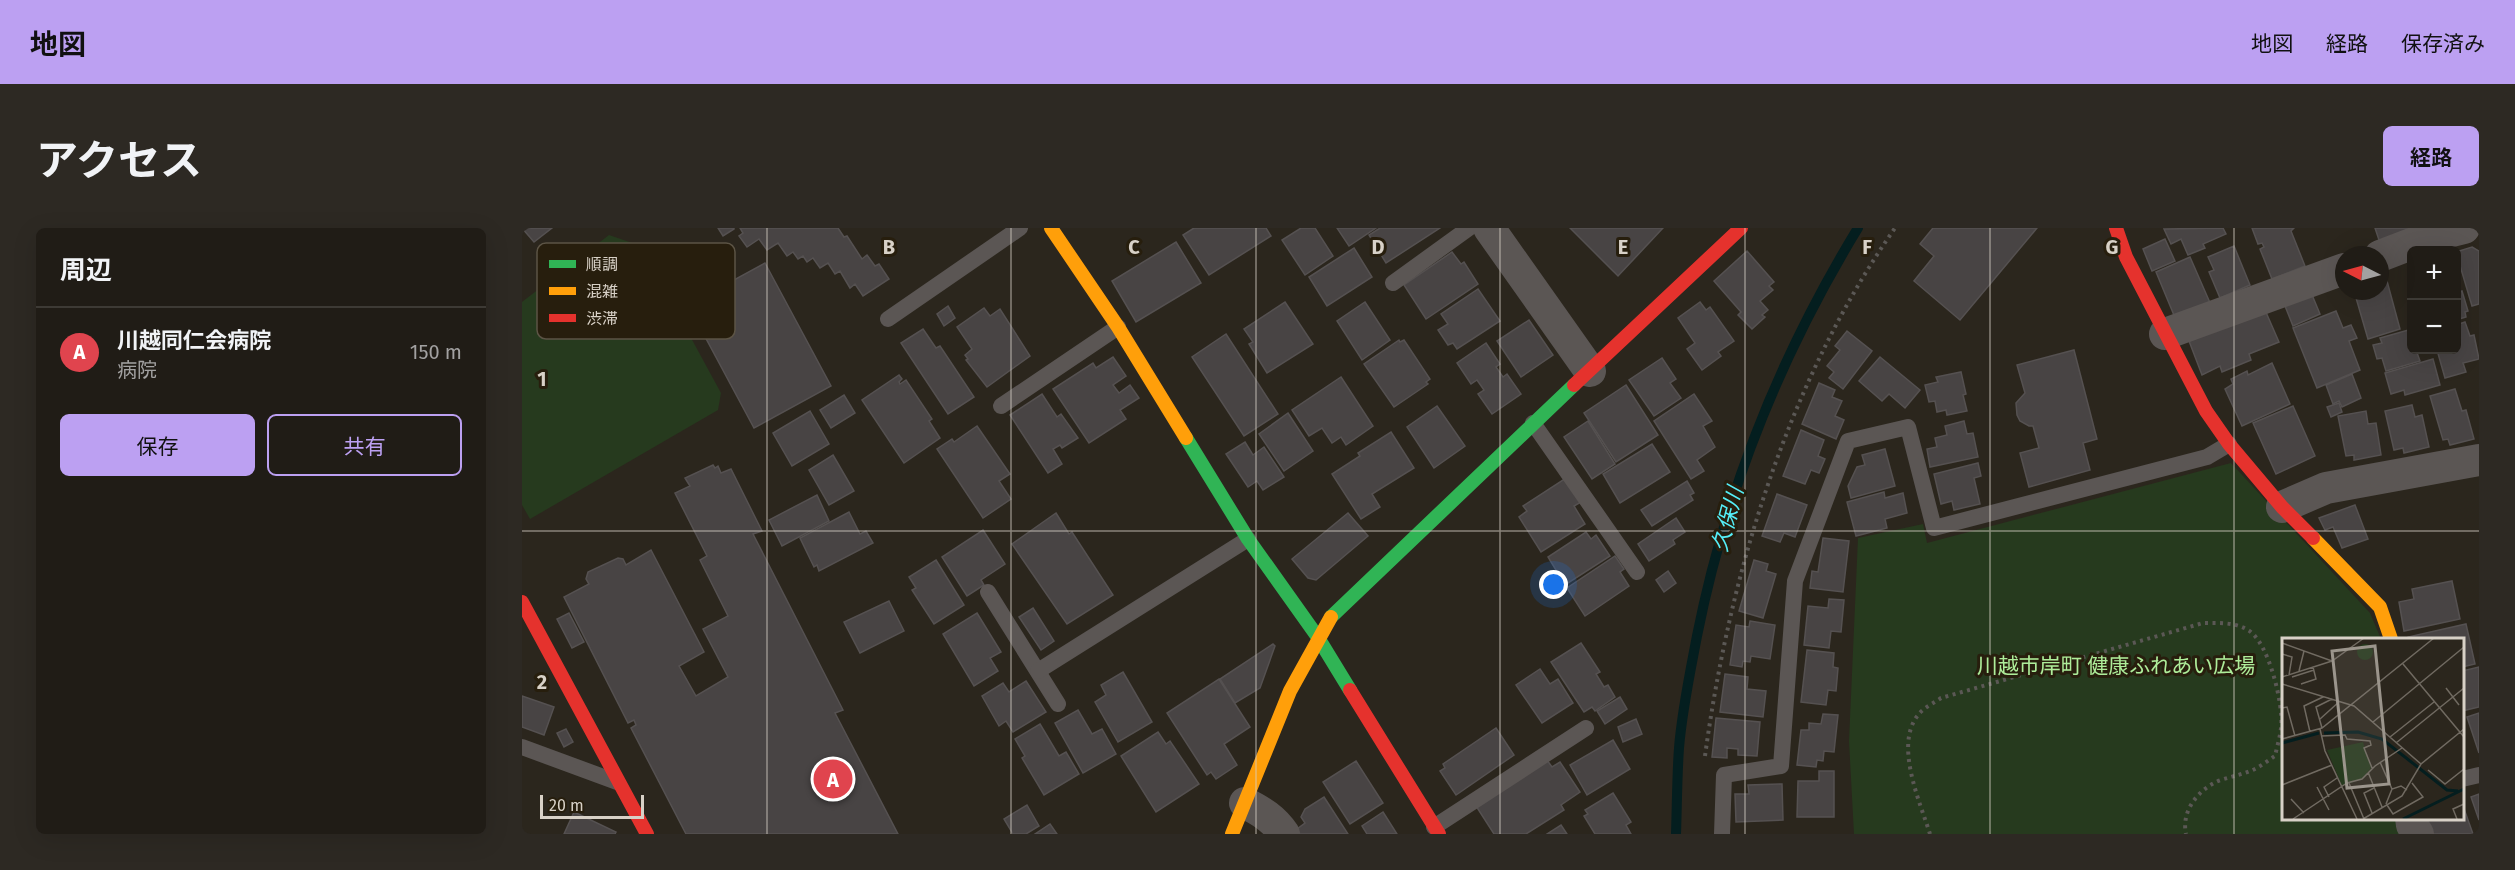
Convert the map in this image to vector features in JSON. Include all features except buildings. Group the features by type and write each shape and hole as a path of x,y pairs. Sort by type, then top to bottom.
{"street":[{"path":"1051,228 1118,327 1248,538 1317,636 1437,830"},
{"path":"1489,228 1590,371"},
{"path":"1232,834 1300,668 1317,636 1335,611 1741,228"},
{"path":"2116,228 2126,257 2206,411 2229,444 2282,507 2380,607 2391,638"},
{"path":"2389,252 2431,232 2464,228"},
{"path":"2165,334 2335,272"},
{"path":"2282,507 2326,488 2479,460"},
{"path":"522,602 647,834"},
{"path":"1245,803 1278,824 1284,834"},
{"path":"2411,819 2418,834"}],"lane":[{"path":"888,319 1020,228"},
{"path":"1393,283 1469,228"},
{"path":"1001,406 1118,327"},
{"path":"1533,423 1637,572"},
{"path":"1722,834 1724,775 1781,766 1795,582 1848,441 1908,427 1934,528 2207,457 2229,444"},
{"path":"1038,671 1248,538"},
{"path":"988,592 1058,704"},
{"path":"1437,830 1586,728"},
{"path":"522,747 618,782"},
{"path":"2464,779 2479,775"}],"path":[{"path":"1705,760 1715,686 1731,612 1749,540 1760,509 1786,437 1834,327 1870,263 1895,228"},
{"path":"1930,834 1909,766 1909,734 1918,714 1941,698 2203,622 2229,623 2250,631 2268,653 2282,727 2275,756 2252,771 2217,782 2204,790 2188,806 2184,828 2186,834"}],"green space":[{"path":"609,235 632,243 599,243"},
{"path":"537,290 537,339 692,339 721,393 718,410 530,519 522,505 522,302"},
{"name":"川越市岸町 健康ふれあい広場","path":"2231,463 2370,613 2381,638 2282,638 2282,819 2402,819 2406,834 1854,834 1849,741 1858,538 1923,524 1927,543"}],"waterway":[{"name":"久保川","path":"1676,834 1677,780 1684,706 1709,582 1724,528 1740,476 1781,374 1804,324 1858,228"}],"traffic: fast":[{"path":"1331,617 1574,385"},
{"path":"1186,438 1248,539 1317,636 1350,690"}],"traffic: slow":[{"path":"1051,228 1118,327 1186,438"},
{"path":"2313,538 2380,607 2391,638"},
{"path":"1232,834 1290,691 1331,617"}],"traffic: jam":[{"path":"1574,385 1741,228"},
{"path":"2116,228 2126,257 2206,411 2229,444 2282,507 2313,538"},
{"path":"522,602 647,834"},
{"path":"1350,690 1439,834"}],"place":[{"name":"川越同仁会病院","path":"833,779"}]}
